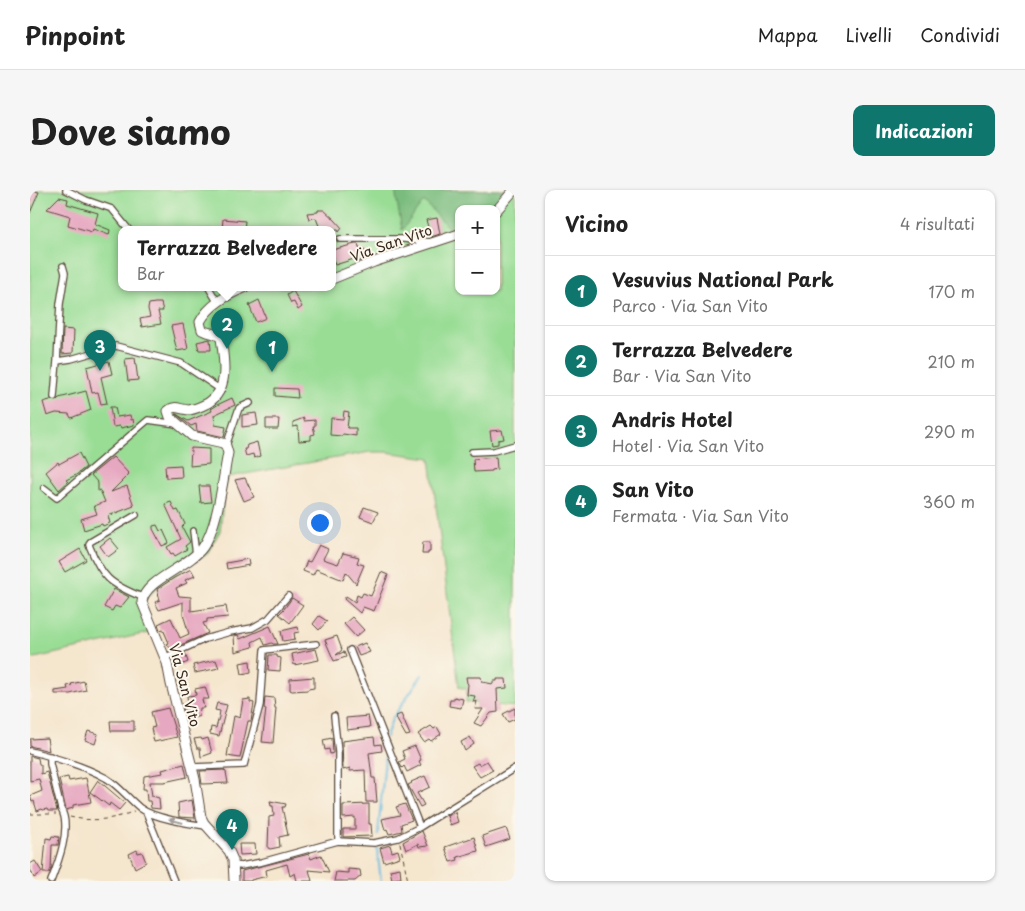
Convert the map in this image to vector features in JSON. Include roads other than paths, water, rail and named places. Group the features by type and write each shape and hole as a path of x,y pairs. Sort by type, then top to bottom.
{"street":[{"path":"66,190 86,200 112,208 126,226"},
{"path":"500,206 514,190"},
{"name":"Via San Vito","path":"336,277 374,262 455,235"},
{"path":"340,240 404,239 436,242"},
{"path":"54,397 60,304 66,273 64,266"},
{"path":"211,291 218,303"},
{"path":"226,446 223,443 192,436 167,414 169,409 176,407 188,410 194,409 211,400 221,390 224,364 221,338 215,333 202,330 200,322 205,313 236,291"},
{"path":"57,361 71,359 116,346 181,363 221,390"},
{"path":"136,515 90,542 89,545 95,560 107,578 124,589 142,597 144,592 157,581 196,555 208,539 228,453 226,446 240,408 250,403"},
{"path":"44,488 57,498 148,420 177,424"},
{"path":"472,452 494,451 515,445"},
{"path":"193,531 196,555"},
{"path":"166,658 205,639 252,628 268,619 288,596"},
{"name":"Via San Vito","path":"142,597 145,612 166,658 192,767 201,817 206,826 229,851 233,865 234,881"},
{"path":"192,767 244,765 260,705 264,650 316,644"},
{"path":"350,650 420,827"},
{"path":"334,716 338,752 338,841"},
{"path":"30,752 50,756 85,768 107,779 146,812 175,821 206,826"},
{"path":"50,756 50,764 61,809 65,816 62,852 51,881"},
{"path":"233,865 262,862 338,841 374,843 398,838 420,827 515,768"},
{"path":"146,812 174,881"}],"waterway":[{"path":"386,737 392,719 422,675"},
{"path":"378,835 386,746"},
{"path":"377,848 381,881"}],"place":[{"name":"Terrazza Belvedere","path":"227,349"},
{"name":"Andris Hotel","path":"100,371"},
{"name":"Vesuvius National Park","path":"272,372"},
{"name":"San Vito","path":"232,850"}]}
